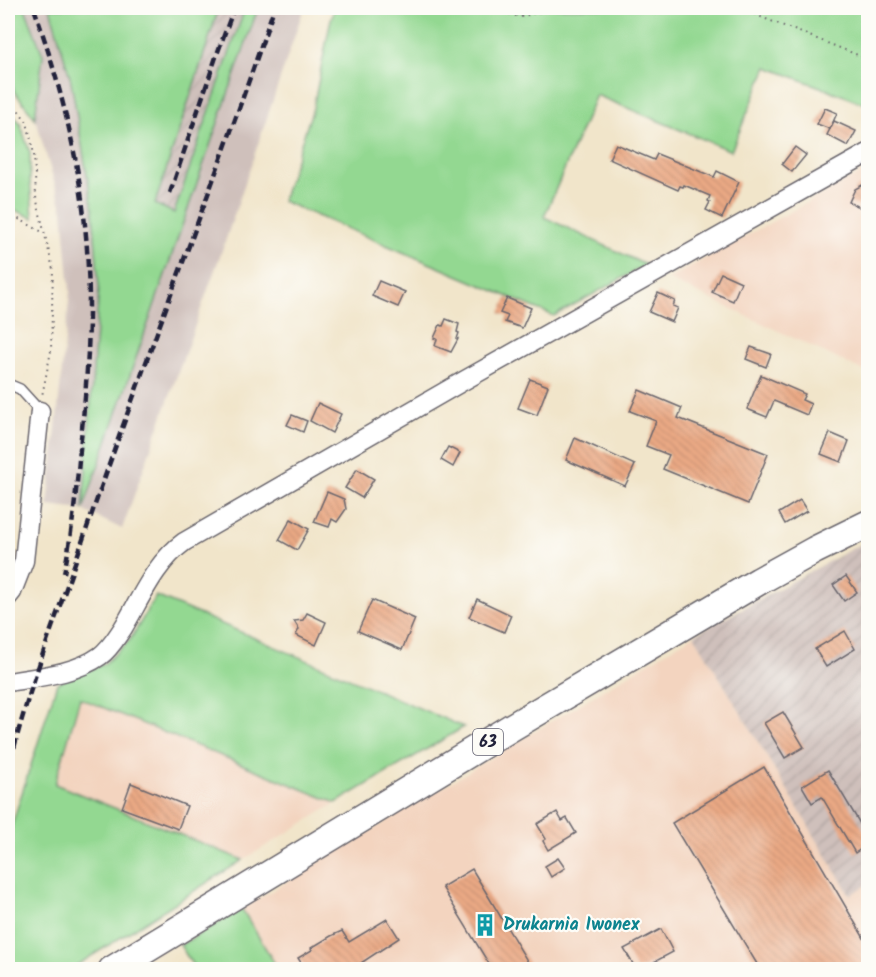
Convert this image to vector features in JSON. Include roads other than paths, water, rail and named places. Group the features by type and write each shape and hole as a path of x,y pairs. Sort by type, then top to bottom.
{"main road":[{"name":"63","path":"112,969 512,727 749,587 815,550 868,524"}],"street":[{"path":"8,682 56,674 86,664 100,656 111,647 162,562 184,542 868,153"},
{"path":"8,597 24,561 40,411"}],"lane":[{"path":"8,384 20,389 40,411"}],"railway":[{"path":"34,8 71,137 82,202 88,269 89,333 85,396 70,540 64,573"},
{"path":"170,193 234,8"},
{"path":"8,774 22,718 49,636 274,8"}],"place":[{"name":"Drukarnia Iwonex","path":"485,925"}]}
